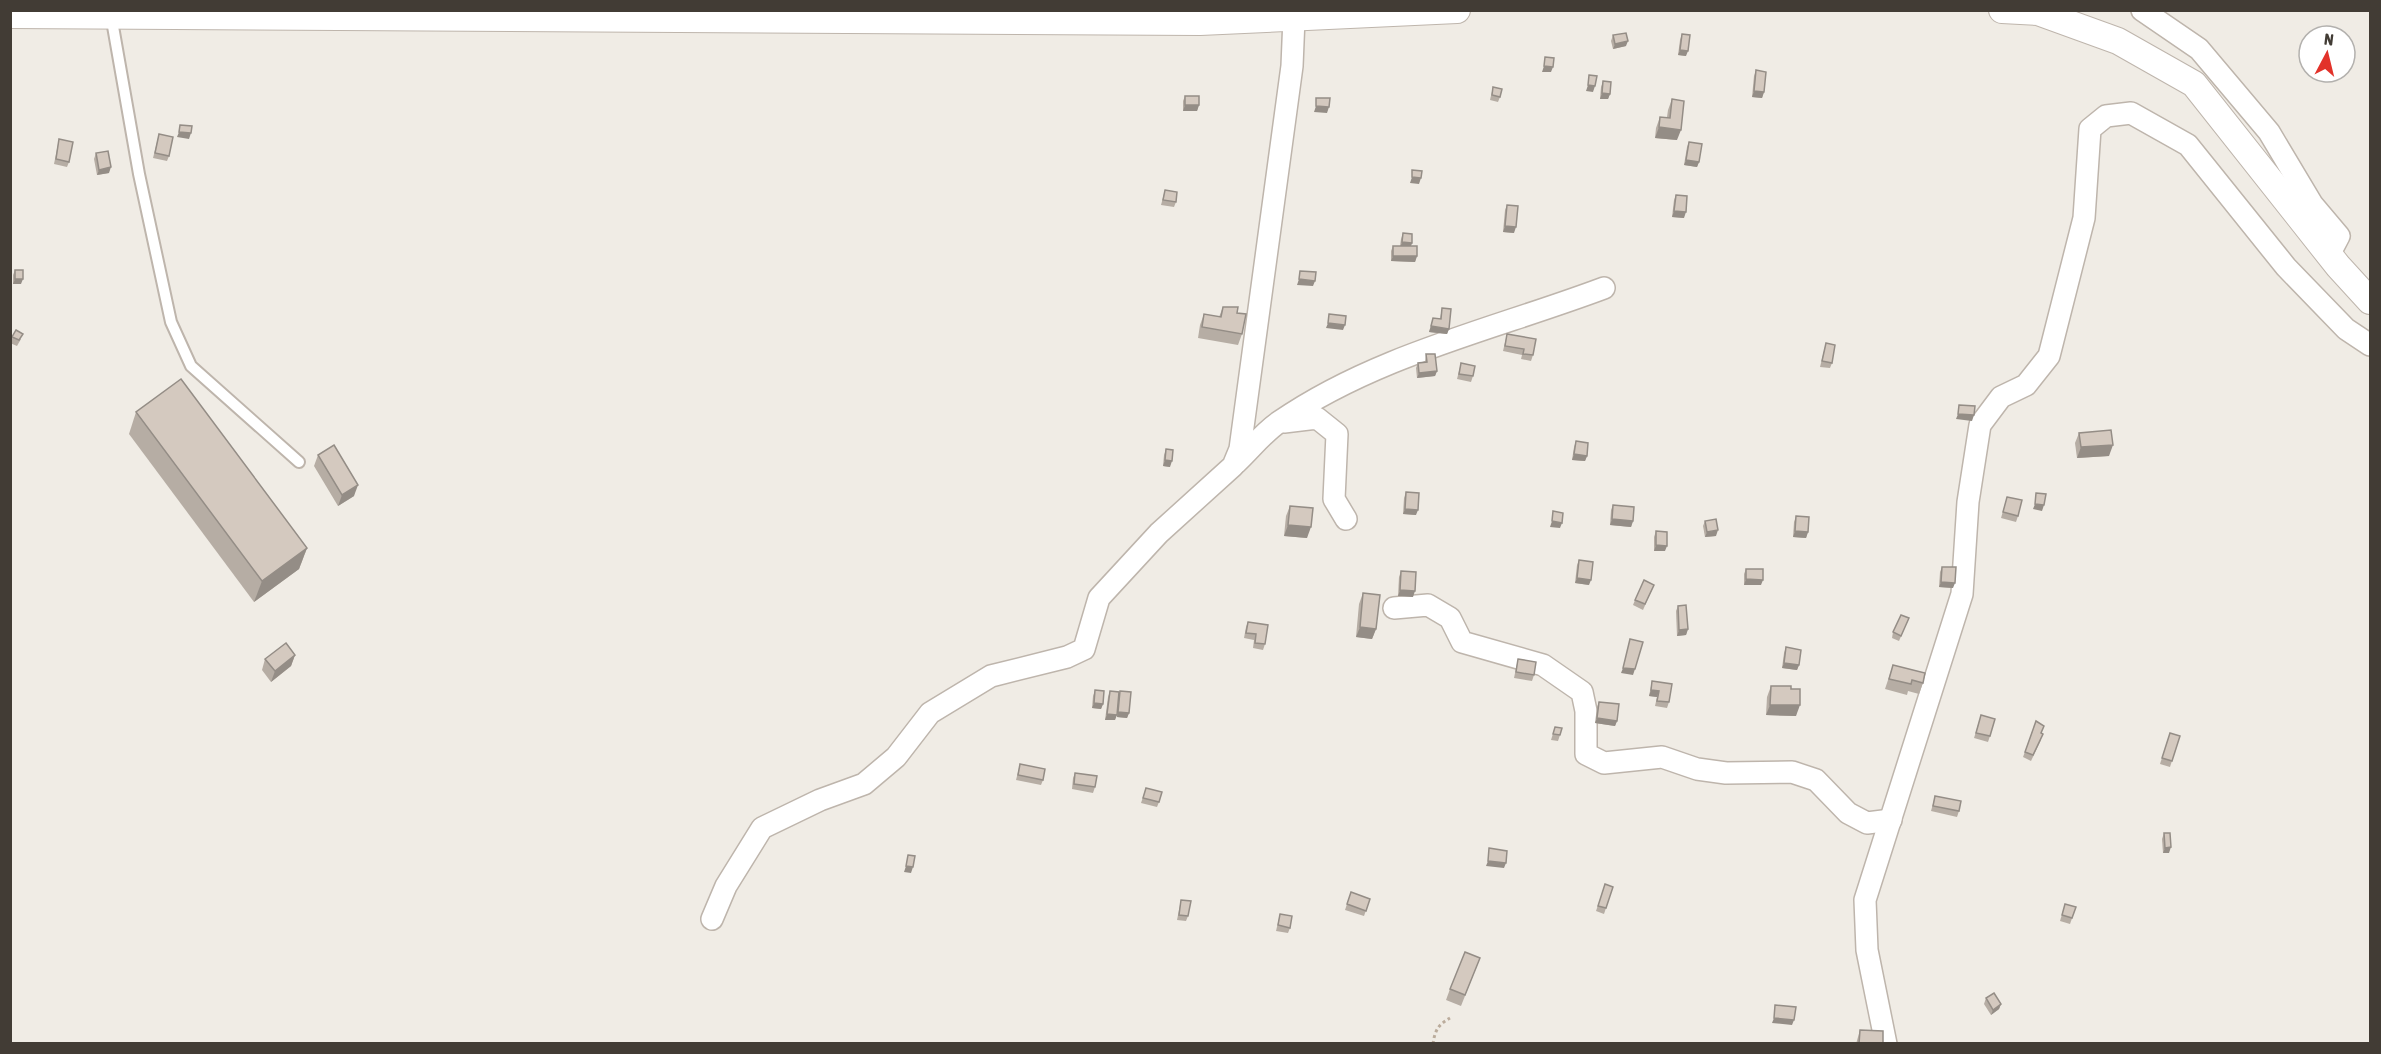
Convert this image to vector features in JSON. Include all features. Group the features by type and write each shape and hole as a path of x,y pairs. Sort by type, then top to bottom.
{"street":[{"path":"10,15 222,13 1200,22 1457,10"},
{"path":"2002,10 2038,12 2118,41 2194,84 2329,255 2370,301"},
{"path":"2142,10 2199,49 2269,132 2312,204 2339,236 2329,255"},
{"path":"1233,466 1240,450 1292,66 1294,18"},
{"path":"1886,1044 1867,950 1866,900 1962,594 1968,502 1980,425 2001,397 2026,385 2049,357 2084,218 2090,129 2106,116 2131,113 2188,145 2286,267 2346,329 2370,345"},
{"path":"712,919 726,886 762,828 819,800 864,784 896,757 930,713 991,676 1067,657 1084,649 1099,598 1159,533 1277,423 1325,393 1422,350 1541,312 1604,288"},
{"path":"1245,409 1254,422 1277,423 1317,418 1337,434 1334,499 1346,519"},
{"path":"1394,608 1428,605 1450,618 1462,642 1543,665 1582,692 1586,711 1586,754 1604,763 1662,757 1697,769 1726,773 1791,772 1816,780 1848,813 1867,823 1891,820"}],"lane":[{"path":"111,15 139,174 171,322 192,366 298,462"}],"path":[{"path":"1433,1044 1435,1032 1440,1024 1450,1018"}],"building":[{"path":"1626,33 1628,41 1615,44 1613,35"},
{"path":"1682,34 1690,35 1688,51 1680,50"},
{"path":"1545,57 1554,58 1553,67 1544,66"},
{"path":"1756,70 1766,72 1764,92 1754,91"},
{"path":"1589,75 1597,76 1595,86 1588,85"},
{"path":"1603,81 1611,82 1610,94 1602,93"},
{"path":"1493,87 1502,89 1500,97 1492,95"},
{"path":"1185,96 1199,96 1199,105 1185,105"},
{"path":"1316,98 1330,98 1329,107 1316,106"},
{"path":"1672,99 1684,101 1681,130 1659,127 1660,117 1670,118"},
{"path":"180,125 192,126 191,133 179,132"},
{"path":"159,134 173,137 169,156 155,153"},
{"path":"59,139 73,142 69,162 56,159"},
{"path":"1689,142 1702,144 1699,162 1686,160"},
{"path":"108,151 111,167 99,170 96,153"},
{"path":"1412,170 1422,171 1421,178 1412,177"},
{"path":"1165,190 1177,192 1176,202 1163,200"},
{"path":"1676,195 1687,196 1686,212 1674,211"},
{"path":"1507,205 1518,206 1516,227 1505,226"},
{"path":"1403,233 1412,234 1412,243 1402,242"},
{"path":"1393,246 1417,246 1417,256 1393,256"},
{"path":"15,270 23,270 23,279 15,279"},
{"path":"1300,271 1316,272 1315,281 1299,279"},
{"path":"1223,307 1238,307 1237,313 1246,314 1242,334 1202,327 1204,314 1221,317"},
{"path":"1442,308 1451,309 1449,329 1431,326 1433,318 1441,319"},
{"path":"1329,314 1346,316 1345,325 1328,323"},
{"path":"16,330 23,334 19,340 12,337"},
{"path":"1507,334 1536,339 1533,355 1523,354 1524,349 1505,346"},
{"path":"1826,343 1835,345 1832,363 1822,361"},
{"path":"1426,354 1435,354 1437,371 1419,373 1418,363 1427,362"},
{"path":"1461,363 1475,366 1473,376 1459,374"},
{"path":"181,379 307,548 262,581 136,412"},
{"path":"1959,405 1975,406 1974,415 1958,414"},
{"path":"2111,430 2113,445 2081,447 2079,433"},
{"path":"1576,441 1588,443 1587,456 1574,454"},
{"path":"334,445 358,485 342,495 318,455"},
{"path":"1166,449 1173,450 1172,461 1165,460"},
{"path":"1406,492 1419,493 1418,510 1405,509"},
{"path":"2036,493 2046,494 2044,505 2035,504"},
{"path":"2007,497 2022,500 2018,516 2003,512"},
{"path":"1613,505 1634,507 1633,521 1612,519"},
{"path":"1290,506 1313,508 1311,527 1288,525"},
{"path":"1553,511 1563,513 1562,523 1552,521"},
{"path":"1796,516 1809,517 1808,532 1795,531"},
{"path":"1716,519 1718,530 1707,532 1705,521"},
{"path":"1656,531 1667,532 1667,546 1656,545"},
{"path":"1579,560 1593,562 1591,580 1577,578"},
{"path":"1942,567 1956,567 1955,583 1941,582"},
{"path":"1746,569 1763,569 1763,580 1746,579"},
{"path":"1401,571 1416,572 1415,591 1400,590"},
{"path":"1644,580 1654,585 1645,604 1635,600"},
{"path":"1363,593 1380,595 1376,629 1360,627"},
{"path":"1686,605 1688,629 1679,630 1678,606"},
{"path":"1901,615 1909,618 1901,636 1893,632"},
{"path":"1248,622 1268,625 1265,644 1255,643 1256,634 1246,633"},
{"path":"1630,639 1643,642 1635,669 1623,668"},
{"path":"286,643 295,655 275,671 265,659"},
{"path":"1786,647 1801,650 1799,665 1784,663"},
{"path":"1518,659 1536,662 1534,675 1516,672"},
{"path":"1893,665 1925,673 1923,683 1912,680 1911,684 1889,679"},
{"path":"1652,681 1672,684 1669,702 1657,701 1659,691 1651,690"},
{"path":"1771,686 1791,686 1791,689 1800,689 1800,705 1770,705"},
{"path":"1095,690 1104,691 1103,704 1094,703"},
{"path":"1110,691 1119,692 1117,715 1107,714"},
{"path":"1120,691 1131,692 1129,713 1118,712"},
{"path":"1599,702 1619,704 1617,721 1597,718"},
{"path":"1981,715 1995,719 1990,736 1976,733"},
{"path":"2036,721 2044,726 2041,733 2043,734 2033,755 2025,752"},
{"path":"1555,727 1562,728 1560,735 1553,734"},
{"path":"2170,733 2180,736 2172,761 2162,758"},
{"path":"1020,764 1045,769 1043,780 1018,775"},
{"path":"1075,773 1097,776 1095,787 1074,784"},
{"path":"1146,788 1162,792 1159,802 1143,798"},
{"path":"1935,796 1961,801 1959,811 1933,806"},
{"path":"2164,833 2170,833 2171,847 2165,848"},
{"path":"1489,848 1507,851 1506,863 1488,861"},
{"path":"908,855 915,856 913,867 906,866"},
{"path":"1605,884 1613,887 1606,908 1598,906"},
{"path":"1351,892 1370,899 1366,911 1347,904"},
{"path":"1181,900 1191,901 1188,916 1179,915"},
{"path":"2065,904 2076,907 2072,918 2062,915"},
{"path":"1280,914 1292,916 1290,928 1278,925"},
{"path":"1465,952 1480,958 1465,995 1450,989"},
{"path":"1994,993 2001,1004 1993,1010 1986,998"},
{"path":"1775,1005 1796,1007 1794,1020 1774,1018"},
{"path":"1860,1030 1883,1031 1883,1044 1859,1044"}]}
